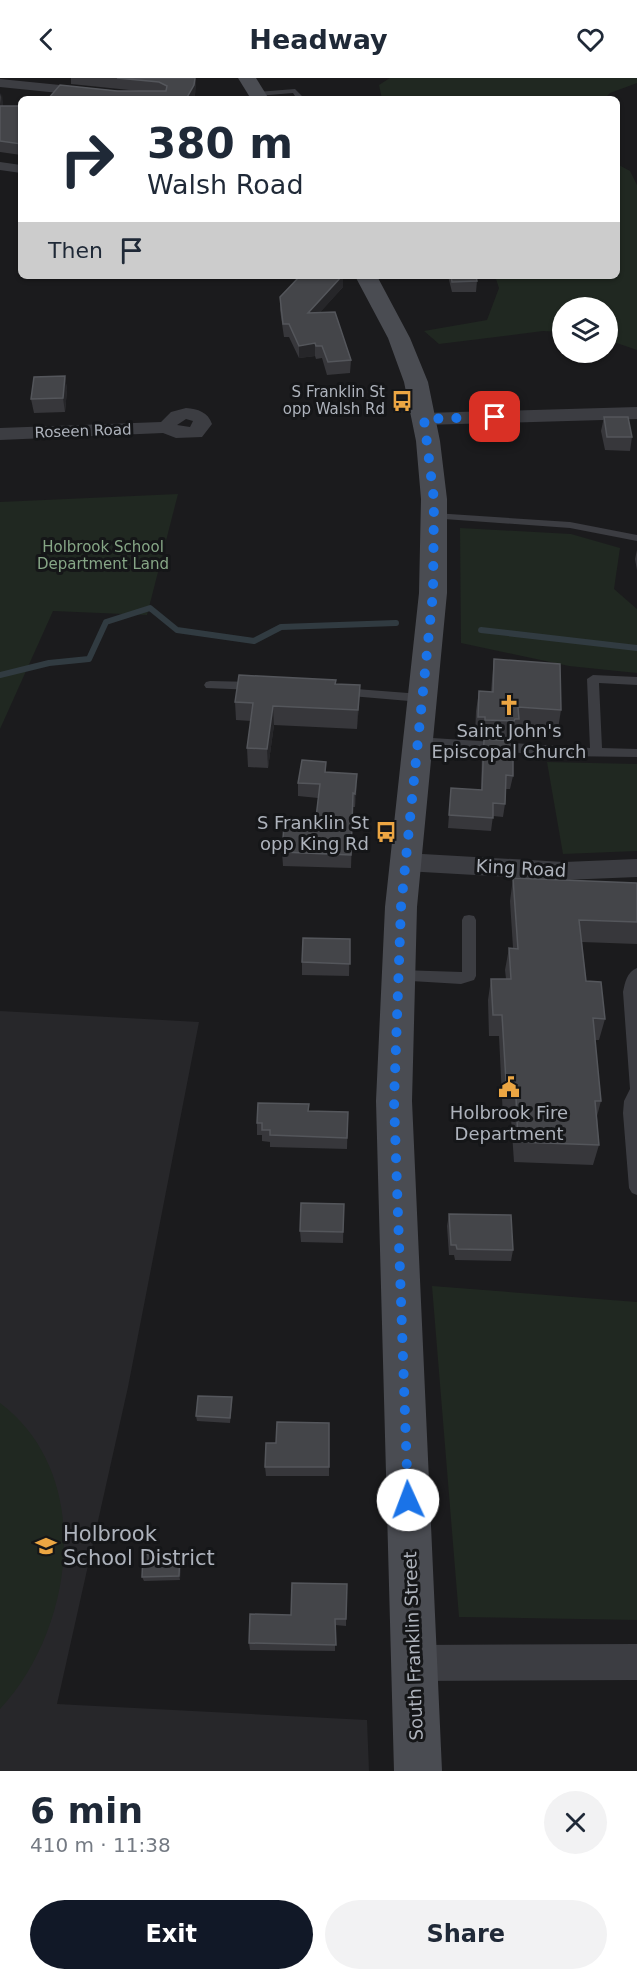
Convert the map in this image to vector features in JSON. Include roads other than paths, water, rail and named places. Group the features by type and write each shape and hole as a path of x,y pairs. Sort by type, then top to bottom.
{"main road":[{"path":"247,78 258,96"},
{"name":"South Franklin Street","path":"368,279 408,360 424,419 432,476 434,516 433,593 405,862 398,976 394,1152 418,1771"}],"street":[{"path":"0,82 132,96"},
{"path":"0,166 18,169"},
{"path":"424,419 637,413"},
{"name":"Roseen Road","path":"0,434 166,427"},
{"name":"King Road","path":"405,862 564,871 637,868"},
{"path":"414,1663 637,1662"}],"lane":[{"path":"265,96 295,91 299,96"},
{"path":"434,516 570,525 637,538"},
{"path":"596,751 593,679 637,681"},
{"path":"210,685 265,686"},
{"path":"329,690 359,695 421,698"},
{"path":"417,741 560,752 637,753"},
{"path":"398,976 461,978 469,975 469,920"},
{"path":"637,974 632,981 630,992 637,1089 631,1101 630,1113 637,1188"}],"waterway":[{"path":"0,675 49,663 89,659 106,622 150,608 177,630 254,641 281,627 396,623"},
{"path":"481,630 637,648"}],"place":[{"name":"S Franklin St opp Walsh Rd","path":"402,401"},
{"name":"Saint John's Episcopal Church","path":"509,705"},
{"name":"S Franklin St opp King Rd","path":"386,832"},
{"name":"Holbrook Fire Department","path":"509,1087"},
{"name":"Holbrook School District","path":"46,1546"}],"park label":[{"name":"Holbrook School Department Land","path":"103,556"}]}
